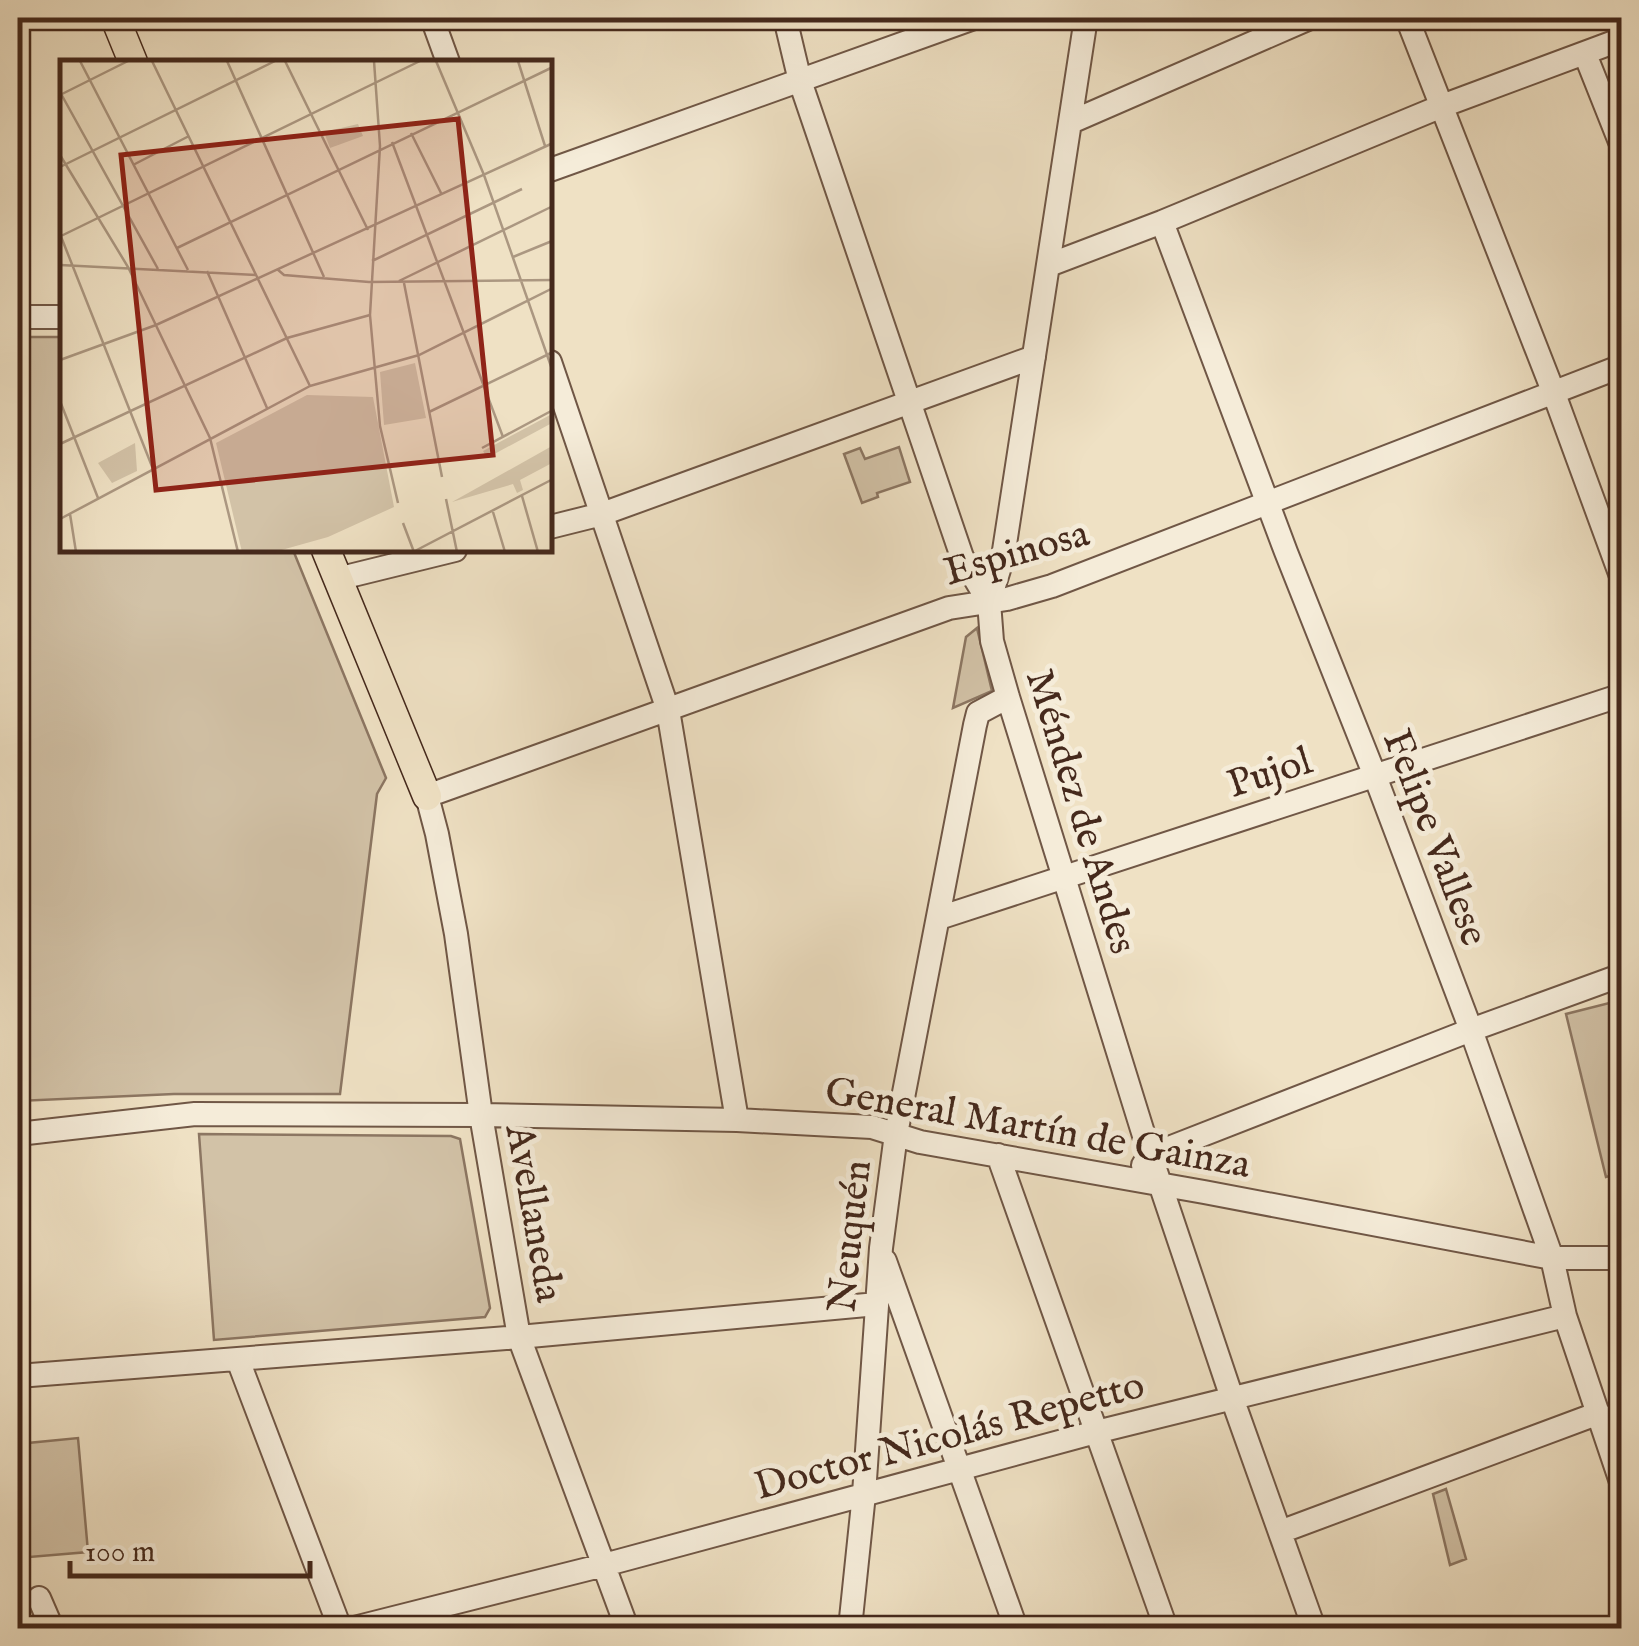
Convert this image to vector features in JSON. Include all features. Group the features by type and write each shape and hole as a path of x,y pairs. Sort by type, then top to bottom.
{"main road":[{"path":"115,18 132,60"},
{"path":"327,552 427,796"}],"street":[{"path":"432,18 447,60"},
{"name":"Méndez de Andes","path":"784,18 800,80 962,557 989,602 992,641 1008,698 1151,1156 1314,1628"},
{"path":"552,169 974,18"},
{"path":"989,602 1003,557 1086,18"},
{"path":"1070,122 1310,18"},
{"path":"1408,18 1622,580"},
{"path":"1049,265 1442,106 1622,39"},
{"path":"1585,54 1622,148"},
{"name":"Felipe Vallese","path":"1162,222 1471,1030 1552,1258 1565,1316 1622,1486"},
{"path":"18,317 60,317"},
{"path":"552,526 602,514 1034,358"},
{"name":"Espinosa","path":"427,796 949,608 1052,586 1622,366"},
{"path":"552,368 668,710 738,1120"},
{"path":"337,579 447,552"},
{"name":"Pujol","path":"939,918 1622,695"},
{"name":"Neuquén","path":"850,1628 864,1494 881,1248 896,1134 978,713 1008,698"},
{"name":"Avellaneda","path":"427,796 456,934 481,1115 520,1337 627,1628"},
{"path":"1132,1179 1151,1156 1622,975"},
{"name":"General Martín de Gainza","path":"18,1134 195,1114 481,1115 872,1127 920,1142 1552,1258 1622,1258"},
{"path":"998,1155 1166,1628"},
{"path":"881,1248 1016,1628"},
{"path":"18,1376 520,1337 877,1304"},
{"name":"Doctor Nicolás Repetto","path":"354,1628 1096,1432 1565,1316"},
{"path":"18,1364 222,1350 238,1360 340,1628"},
{"path":"18,1386 224,1370 238,1360"},
{"path":"1280,1532 1599,1413"},
{"path":"40,1598 52,1628"}],"shaded area":[{"path":"18,337 60,337 60,552 294,552 386,778 377,794 340,1094 174,1094 18,1101"},
{"path":"899,447 910,482 877,493 878,497 862,503 844,454 860,448 865,459"},
{"path":"977,628 992,691 953,708 966,637"},
{"path":"1621,1000 1621,1173 1606,1177 1566,1014"},
{"path":"199,1134 460,1139 490,1308 485,1317 214,1340"},
{"path":"78,1438 88,1552 18,1558 18,1444"},
{"path":"1446,1489 1466,1559 1450,1565 1433,1494"}]}
